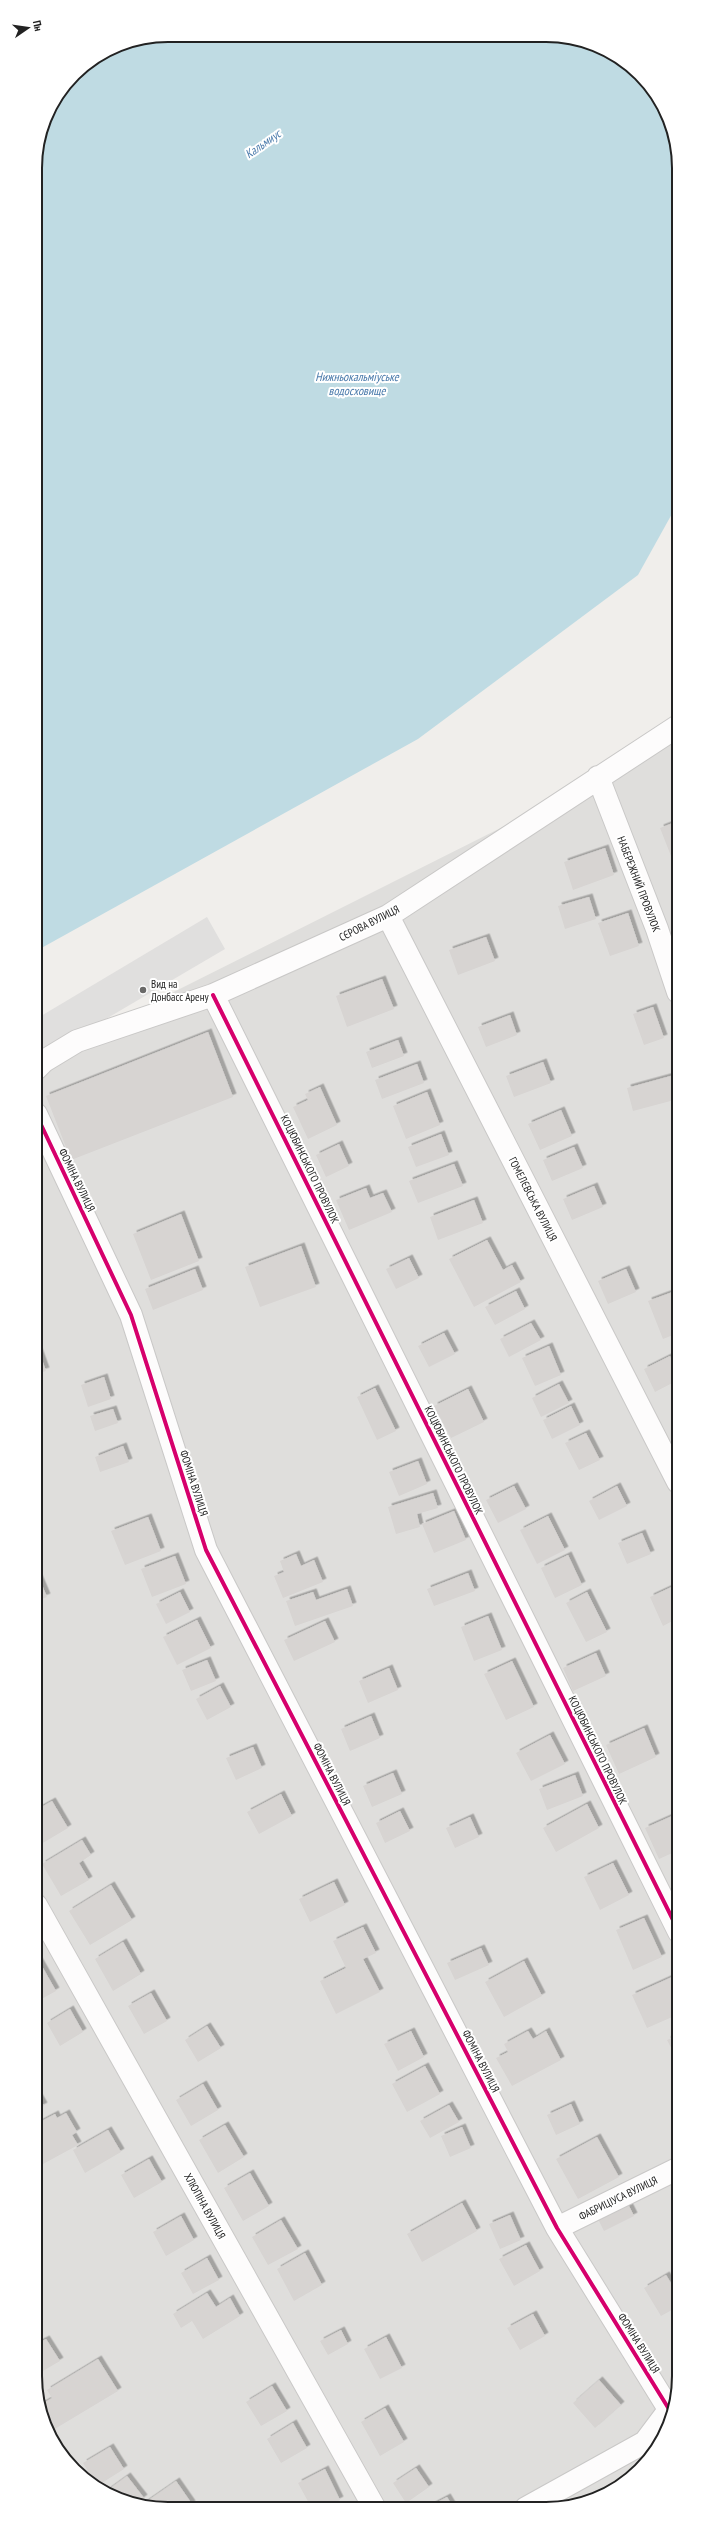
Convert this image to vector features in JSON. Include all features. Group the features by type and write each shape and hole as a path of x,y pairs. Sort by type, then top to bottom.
{"street":[{"name":"СЄРОВА ВУЛИЦЯ","path":"42,1063 77,1041 213,995 388,916 672,730"},
{"name":"НАБЕРЕЖНИЙ ПРОВУЛОК","path":"598,777 657,929 672,974"},
{"name":"ГОМЕЛЄВСЬКА ВУЛИЦЯ","path":"388,916 672,1470"},
{"name":"КОЦЮБИНСЬКОГО ПРОВУЛОК","path":"213,995 672,1920"},
{"name":"ФОМІНА ВУЛИЦЯ","path":"42,1127 131,1315 206,1550 557,2228 668,2408"},
{"name":"ХЛЮПІНА ВУЛИЦЯ","path":"42,1916 371,2502"},
{"name":"ФАБРИЦІУСА ВУЛИЦЯ","path":"557,2228 672,2171"},
{"path":"537,2502 645,2442 663,2421"}],"shaded area":[{"path":"672,742 672,2384 668,2409 655,2439 646,2453 635,2465 616,2481 602,2489 579,2498 546,2502 160,2502 143,2500 105,2485 91,2476 79,2465 63,2446 55,2432 46,2409 42,2376 42,1058"},
{"path":"207,917 225,949 42,1056 42,1015"}],"water":[{"name":"Нижньокальміуське водосховище","path":"168,42 554,42 571,44 587,49 616,63 641,85 659,112 668,135 672,168 672,514 638,575 418,739 42,948 42,160 46,135 59,105 68,91 91,68 120,52 143,44"}],"building":[{"path":"672,823 671,856 660,828"},
{"path":"605,848 614,875 573,890 564,862"},
{"path":"589,897 596,919 565,929 558,906"},
{"path":"628,913 639,946 610,956 598,923"},
{"path":"486,937 495,961 458,975 449,950"},
{"path":"382,979 394,1009 347,1027 336,996"},
{"path":"653,1007 664,1038 644,1045 633,1014"},
{"path":"510,1015 517,1035 486,1047 478,1027"},
{"path":"208,1032 233,1097 71,1160 46,1096"},
{"path":"398,1040 404,1056 372,1068 366,1052"},
{"path":"543,1062 551,1083 514,1097 506,1076"},
{"path":"417,1064 424,1083 382,1099 375,1080"},
{"path":"672,1076 672,1101 633,1111 627,1088"},
{"path":"320,1087 337,1125 308,1139 293,1107 308,1100 305,1094"},
{"path":"427,1092 440,1125 406,1139 393,1106"},
{"path":"561,1110 572,1136 540,1150 528,1124"},
{"path":"441,1134 449,1155 416,1167 408,1147"},
{"path":"339,1144 349,1166 326,1177 316,1155"},
{"path":"574,1147 583,1168 552,1181 543,1160"},
{"path":"454,1164 463,1186 418,1203 409,1181"},
{"path":"594,1186 603,1207 572,1220 563,1199"},
{"path":"366,1188 370,1198 383,1193 392,1212 349,1230 336,1200"},
{"path":"474,1200 483,1223 438,1240 430,1217"},
{"path":"181,1214 199,1261 151,1280 133,1234"},
{"path":"487,1240 503,1270 512,1265 521,1282 474,1307 449,1259"},
{"path":"301,1246 316,1287 260,1307 245,1267"},
{"path":"409,1258 419,1278 396,1289 386,1269"},
{"path":"195,1269 203,1290 153,1310 145,1289"},
{"path":"626,1269 636,1292 608,1304 598,1281"},
{"path":"516,1291 525,1309 495,1325 485,1307"},
{"path":"672,1292 672,1335 663,1339 648,1301"},
{"path":"531,1323 541,1340 509,1357 500,1339"},
{"path":"444,1333 455,1354 429,1367 418,1346"},
{"path":"549,1346 561,1375 535,1386 522,1358"},
{"path":"670,1356 672,1360 672,1383 655,1392 644,1369"},
{"path":"42,1360 46,1371 42,1372"},
{"path":"104,1377 111,1399 88,1407 81,1385"},
{"path":"559,1384 569,1403 541,1417 532,1398"},
{"path":"375,1388 396,1431 377,1440 357,1397"},
{"path":"468,1389 484,1422 451,1438 434,1406"},
{"path":"571,1406 580,1425 552,1439 543,1420"},
{"path":"113,1409 118,1423 95,1431 90,1416"},
{"path":"586,1433 600,1460 579,1470 565,1443"},
{"path":"123,1446 129,1462 100,1472 95,1457"},
{"path":"418,1461 427,1484 399,1496 389,1472"},
{"path":"514,1486 526,1509 498,1523 486,1500"},
{"path":"617,1486 627,1506 599,1520 589,1501"},
{"path":"433,1493 438,1508 417,1514 420,1527 396,1534 388,1507"},
{"path":"454,1511 466,1540 434,1553 422,1524"},
{"path":"548,1516 565,1550 537,1564 520,1530"},
{"path":"148,1517 161,1551 125,1565 111,1531"},
{"path":"642,1533 651,1554 627,1564 618,1543"},
{"path":"296,1554 301,1566 314,1560 323,1582 283,1598 274,1576 284,1572 280,1561"},
{"path":"568,1555 582,1585 555,1598 541,1568"},
{"path":"175,1556 186,1584 152,1597 141,1569"},
{"path":"468,1573 475,1591 434,1606 427,1589"},
{"path":"42,1585 47,1597 42,1599"},
{"path":"672,1587 672,1621 663,1626 650,1597"},
{"path":"347,1589 353,1606 295,1626 286,1601 313,1592 316,1600"},
{"path":"180,1592 190,1612 166,1624 156,1604"},
{"path":"587,1592 607,1632 586,1642 566,1603"},
{"path":"488,1616 502,1650 474,1661 461,1627"},
{"path":"197,1620 211,1648 177,1665 163,1637"},
{"path":"325,1621 335,1642 294,1661 284,1640"},
{"path":"596,1653 606,1676 573,1691 563,1668"},
{"path":"207,1660 216,1681 191,1691 182,1670"},
{"path":"512,1661 534,1707 506,1720 484,1674"},
{"path":"389,1668 398,1690 368,1703 359,1681"},
{"path":"220,1686 231,1707 207,1720 196,1699"},
{"path":"371,1716 380,1738 350,1751 341,1729"},
{"path":"644,1728 656,1757 619,1774 606,1745"},
{"path":"550,1735 565,1764 531,1781 516,1753"},
{"path":"253,1747 262,1768 236,1780 226,1758"},
{"path":"393,1773 402,1794 372,1807 363,1786"},
{"path":"575,1775 583,1796 547,1810 539,1789"},
{"path":"281,1794 292,1816 259,1834 247,1812"},
{"path":"52,1801 68,1828 42,1843 42,1807"},
{"path":"587,1804 599,1828 556,1852 543,1828"},
{"path":"400,1811 410,1831 385,1843 376,1823"},
{"path":"672,1816 672,1853 659,1859 645,1828"},
{"path":"470,1817 479,1837 455,1848 446,1828"},
{"path":"82,1840 91,1855 79,1863 89,1880 61,1896 42,1864"},
{"path":"613,1863 629,1895 600,1910 584,1877"},
{"path":"334,1882 345,1905 310,1922 299,1899"},
{"path":"111,1885 132,1920 90,1945 69,1911"},
{"path":"644,1918 662,1957 633,1970 616,1930"},
{"path":"363,1927 376,1953 363,1959 380,1992 336,2014 320,1981 346,1968 333,1941"},
{"path":"123,1942 141,1974 113,1991 95,1959"},
{"path":"481,1948 489,1965 455,1980 447,1963"},
{"path":"524,1961 542,1996 504,2017 485,1982"},
{"path":"42,1966 56,1991 42,1999"},
{"path":"672,1977 672,2017 647,2028 632,1995"},
{"path":"151,1993 167,2021 144,2034 128,2006"},
{"path":"70,2009 83,2032 60,2046 47,2023"},
{"path":"207,2026 221,2048 198,2062 185,2040"},
{"path":"411,2031 424,2057 398,2071 384,2044"},
{"path":"528,2031 533,2039 546,2031 561,2060 512,2086 496,2058 508,2052 504,2044"},
{"path":"672,2038 672,2050 667,2040"},
{"path":"425,2066 440,2094 407,2112 392,2084"},
{"path":"203,2084 218,2110 191,2126 176,2100"},
{"path":"571,2104 580,2124 556,2135 547,2115"},
{"path":"449,2105 459,2122 430,2138 420,2121"},
{"path":"66,2113 77,2132 72,2135 78,2145 43,2164 42,2121 55,2114 57,2118"},
{"path":"225,2125 244,2157 218,2173 199,2140"},
{"path":"462,2127 471,2148 450,2157 441,2136"},
{"path":"108,2130 121,2152 85,2173 73,2150"},
{"path":"597,2137 619,2177 578,2199 556,2159"},
{"path":"149,2159 162,2182 134,2198 121,2175"},
{"path":"250,2173 269,2206 243,2221 224,2188"},
{"path":"462,2203 477,2231 422,2262 407,2234"},
{"path":"628,2204 634,2216 604,2231 598,2219"},
{"path":"510,2215 521,2240 500,2249 489,2224"},
{"path":"181,2216 194,2240 166,2256 153,2232"},
{"path":"281,2220 298,2249 268,2265 252,2237"},
{"path":"526,2245 540,2271 514,2286 499,2259"},
{"path":"305,2253 322,2285 294,2301 277,2269"},
{"path":"207,2258 219,2280 193,2294 181,2273"},
{"path":"666,2275 672,2285 672,2310 661,2316 644,2288"},
{"path":"207,2293 216,2307 230,2298 240,2316 203,2339 192,2321 181,2328 173,2314"},
{"path":"533,2314 545,2336 520,2350 507,2328"},
{"path":"341,2330 348,2344 328,2355 320,2341"},
{"path":"386,2337 402,2368 380,2379 364,2349"},
{"path":"46,2339 60,2361 42,2372 42,2341"},
{"path":"98,2359 118,2391 54,2429 46,2409 45,2402 52,2398 47,2390"},
{"path":"599,2380 621,2405 595,2428 573,2403"},
{"path":"272,2386 287,2411 261,2426 246,2402"},
{"path":"385,2408 404,2442 380,2456 361,2422"},
{"path":"293,2423 307,2448 281,2463 267,2439"},
{"path":"110,2447 124,2469 102,2483 91,2476 83,2463"},
{"path":"416,2468 429,2487 405,2502 393,2483"},
{"path":"325,2469 340,2500 336,2502 308,2502 298,2483"},
{"path":"127,2476 144,2498 142,2500 135,2498 111,2488"},
{"path":"176,2481 191,2502 160,2502 148,2501"},
{"path":"447,2497 450,2502 438,2502"}],"cycle path":[{"path":"213,995 672,1918"},
{"path":"42,1127 131,1315 206,1550 557,2228 668,2408"}],"place":[{"name":"Вид на Донбасс Арену","path":"143,990"}],"water label":[{"name":"Кальмиус","path":"263,144"}]}
